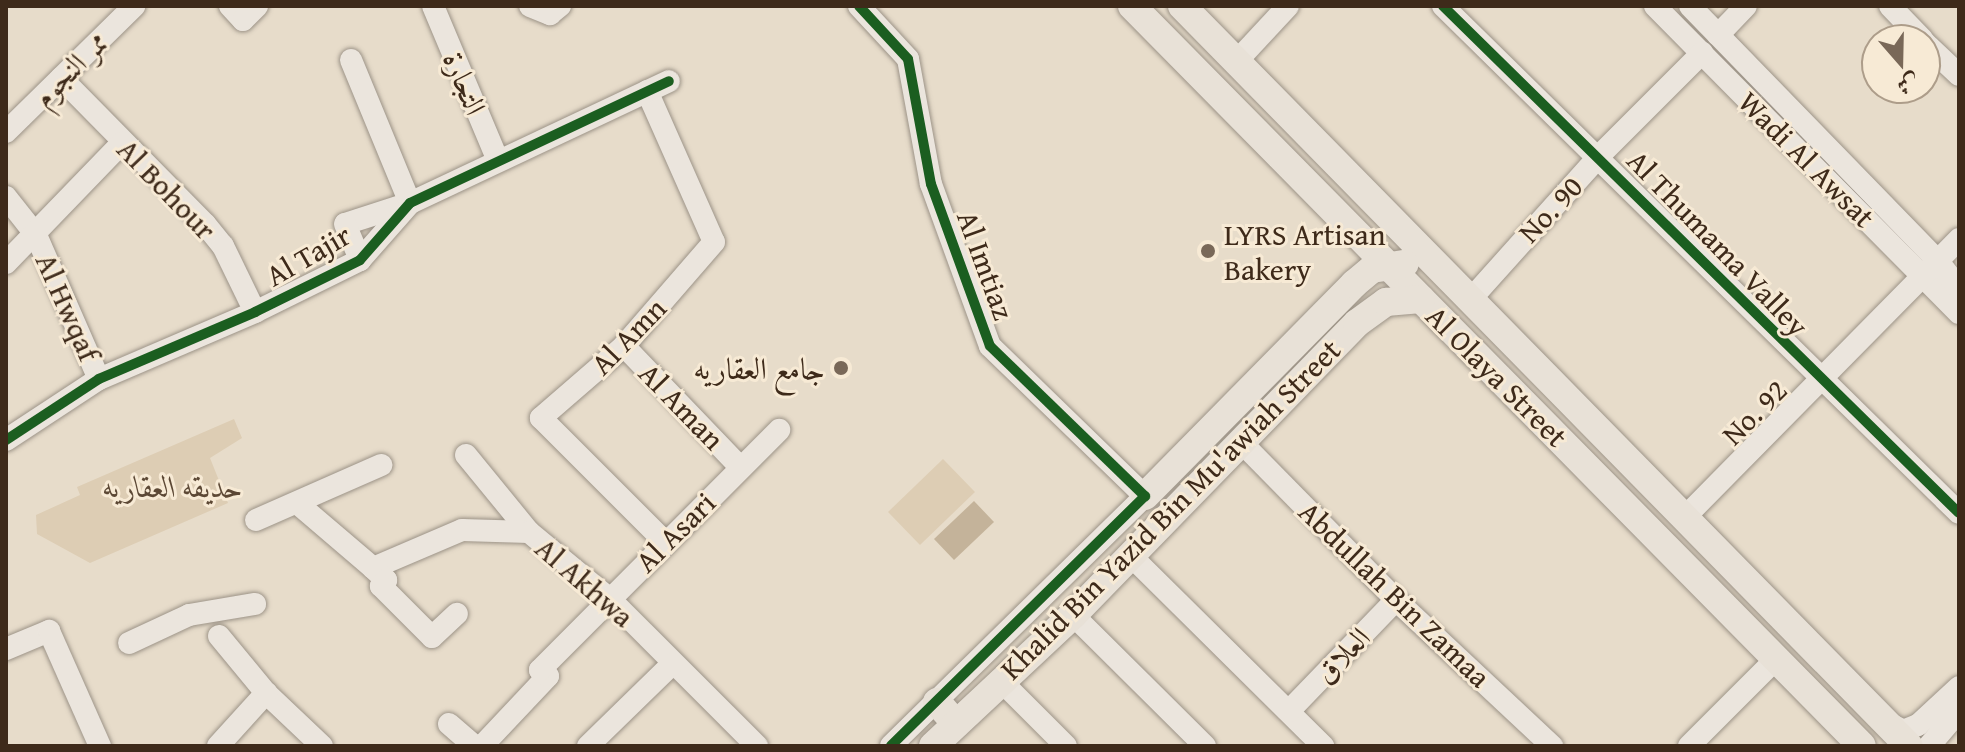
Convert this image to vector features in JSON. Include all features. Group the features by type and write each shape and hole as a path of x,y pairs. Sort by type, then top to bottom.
{"main road":[{"name":"Al Olaya Street","path":"1132,6 1858,741"},
{"name":"Al Olaya Street","path":"1182,6 1686,516 1876,716 1909,746"},
{"path":"1348,312 1372,269 1389,265 1440,269"},
{"name":"Khalid Bin Yazid Bin Mu'awiah Street","path":"1145,496 1348,312 1386,302 1421,299"},
{"name":"Khalid Bin Yazid Bin Mu'awiah Street","path":"933,746 1000,680 1073,615 1240,441 1348,312"},
{"path":"937,702 956,724"},
{"path":"1858,741 1872,744 1885,741 1876,716"}],"street":[{"name":"ممر النجوم","path":"6,132 134,6"},
{"name":"التجارة","path":"433,6 498,161"},
{"path":"530,6 550,14 560,6"},
{"name":"Al Imtiaz","path":"859,6 908,59 931,184 990,346 1145,496"},
{"path":"1236,62 1288,6"},
{"name":"Al Thumama Valley","path":"1443,6 1599,156 1819,380 1959,513"},
{"name":"Wadi Al Awsat","path":"1655,6 1931,268 1959,288"},
{"name":"Wadi Al Awsat","path":"1690,6 1931,268 1959,313"},
{"path":"1718,35 1746,6"},
{"path":"1890,6 1907,24"},
{"name":"No. 90","path":"1470,300 1599,156 1702,53"},
{"path":"1941,58 1959,75"},
{"path":"351,60 410,203"},
{"name":"Al Bohour","path":"61,78 223,246 255,312"},
{"name":"Al Tajir","path":"360,260 345,224 410,203 669,81"},
{"name":"Al Amn","path":"647,91 714,242 624,346 541,418 664,541"},
{"path":"6,263 122,143"},
{"name":"Al Hwqaf","path":"6,197 36,235 99,379"},
{"name":"Al Tajir","path":"6,440 99,379 255,312 360,260 410,203"},
{"name":"No. 92","path":"1686,516 1959,239"},
{"name":"Al Aman","path":"624,346 740,467"},
{"name":"Al Asari","path":"482,746 548,676 540,670 664,541 779,430"},
{"name":"Abdullah Bin Zamaa","path":"1240,441 1396,600 1551,746"},
{"path":"466,455 529,532"},
{"path":"256,520 381,465"},
{"path":"328,489 339,534"},
{"name":"Khalid Bin Yazid Bin Mu'awiah Street","path":"891,746 1145,496"},
{"path":"297,503 382,570 381,586 432,637 457,614"},
{"name":"Al Akhwa","path":"382,570 462,530 529,532 610,599 757,746"},
{"path":"1130,555 1323,746"},
{"name":"العلاق","path":"1289,711 1396,600"},
{"path":"129,643 189,615 255,604 219,636"},
{"path":"189,615 219,636 266,693 322,746"},
{"path":"1073,615 1205,746"},
{"path":"6,649 49,631 100,746"},
{"path":"1689,746 1776,659"},
{"path":"588,746 672,664"},
{"path":"1000,680 1066,746"},
{"path":"1876,716 1903,731 1925,720 1959,687"},
{"path":"218,746 266,693"},
{"path":"1929,746 1959,711"},
{"path":"449,724 474,746"}],"green space":[{"name":"حديقه العقاريه","path":"234,419 242,438 210,458 228,503 90,563 37,534 36,515 80,495 77,487"},
{"path":"943,459 975,492 920,545 888,512"}],"shaded area":[{"path":"974,501 994,522 954,560 934,539"}],"cycle path":[{"path":"859,6 908,59 931,184 990,346 1145,496 891,746"},
{"path":"1443,6 1959,513"},
{"path":"6,440 99,379 255,312 360,260 410,203 669,81"}],"place":[{"name":"LYRS Artisan Bakery","path":"1208,251"},
{"name":"جامع العقاريه","path":"841,368"}]}
